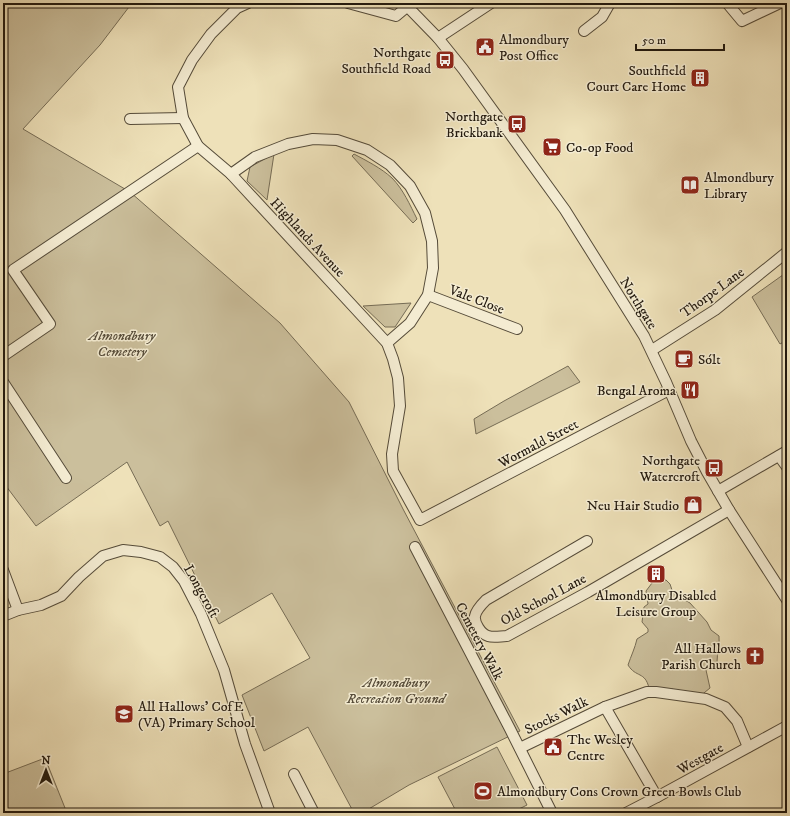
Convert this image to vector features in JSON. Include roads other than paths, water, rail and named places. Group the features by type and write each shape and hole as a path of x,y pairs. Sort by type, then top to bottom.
{"street":[{"name":"Highlands Avenue","path":"248,3 237,8 211,34 192,60 178,87 183,118 198,146 231,174 387,343 393,358 398,378 400,406 392,454 393,471 420,520"},
{"path":"348,3 396,16 406,5"},
{"path":"438,38 491,3"},
{"path":"584,31 602,17 610,3"},
{"path":"727,3 742,21 780,3"},
{"name":"Northgate","path":"406,5 438,38 463,69 565,210 652,350 691,441 729,510 787,600"},
{"path":"130,119 183,118"},
{"path":"231,174 255,157 288,144 313,139 338,140 367,150 390,165 410,186 425,213 432,241 433,268 428,295 410,323 387,343"},
{"path":"3,356 50,324 8,269 198,146"},
{"name":"Thorpe Lane","path":"652,350 715,310 787,252"},
{"name":"Vale Close","path":"428,295 517,329"},
{"path":"3,382 66,478"},
{"name":"Wormald Street","path":"420,520 670,390"},
{"path":"718,490 783,454 787,467"},
{"name":"Old School Lane","path":"587,540 486,600 479,607 475,616 477,624 482,632 489,636 507,636 588,592 729,510"},
{"name":"Cemetery Walk","path":"415,547 520,748 552,813"},
{"name":"Longcroft","path":"3,616 18,610 41,605 61,596 79,577 103,556 122,550 141,552 160,557 173,567 184,581 201,614 224,670 245,744 270,813"},
{"path":"3,570 18,610"},
{"name":"Stocks Walk","path":"520,748 605,707 647,692 706,699 725,707 736,721 748,747"},
{"name":"Stocks Walk","path":"605,707 657,798"},
{"name":"Westgate","path":"626,813 657,798 787,726"},
{"path":"294,774 314,813"}],"place":[{"name":"Almondbury Post Office","path":"485,47"},
{"name":"Northgate Southfield Road","path":"445,60"},
{"name":"Southfield Court Care Home","path":"700,78"},
{"name":"Northgate Brickbank","path":"517,124"},
{"name":"Co-op Food","path":"552,147"},
{"name":"Almondbury Library","path":"690,185"},
{"name":"Sólt","path":"684,359"},
{"name":"Bengal Aroma","path":"690,390"},
{"name":"Northgate Watercroft","path":"714,468"},
{"name":"Neu Hair Studio","path":"693,505"},
{"name":"Almondbury Disabled Leisure Group","path":"656,574"},
{"name":"All Hallows Parish Church","path":"755,656"},
{"name":"All Hallows' CofE (VA) Primary School","path":"124,714"},
{"name":"The Wesley Centre","path":"553,747"},
{"name":"Almondbury Cons Crown Green Bowls Club","path":"483,791"}],"park label":[{"name":"Almondbury Cemetery","path":"122,344"},
{"name":"Almondbury Recreation Ground","path":"396,690"}]}
